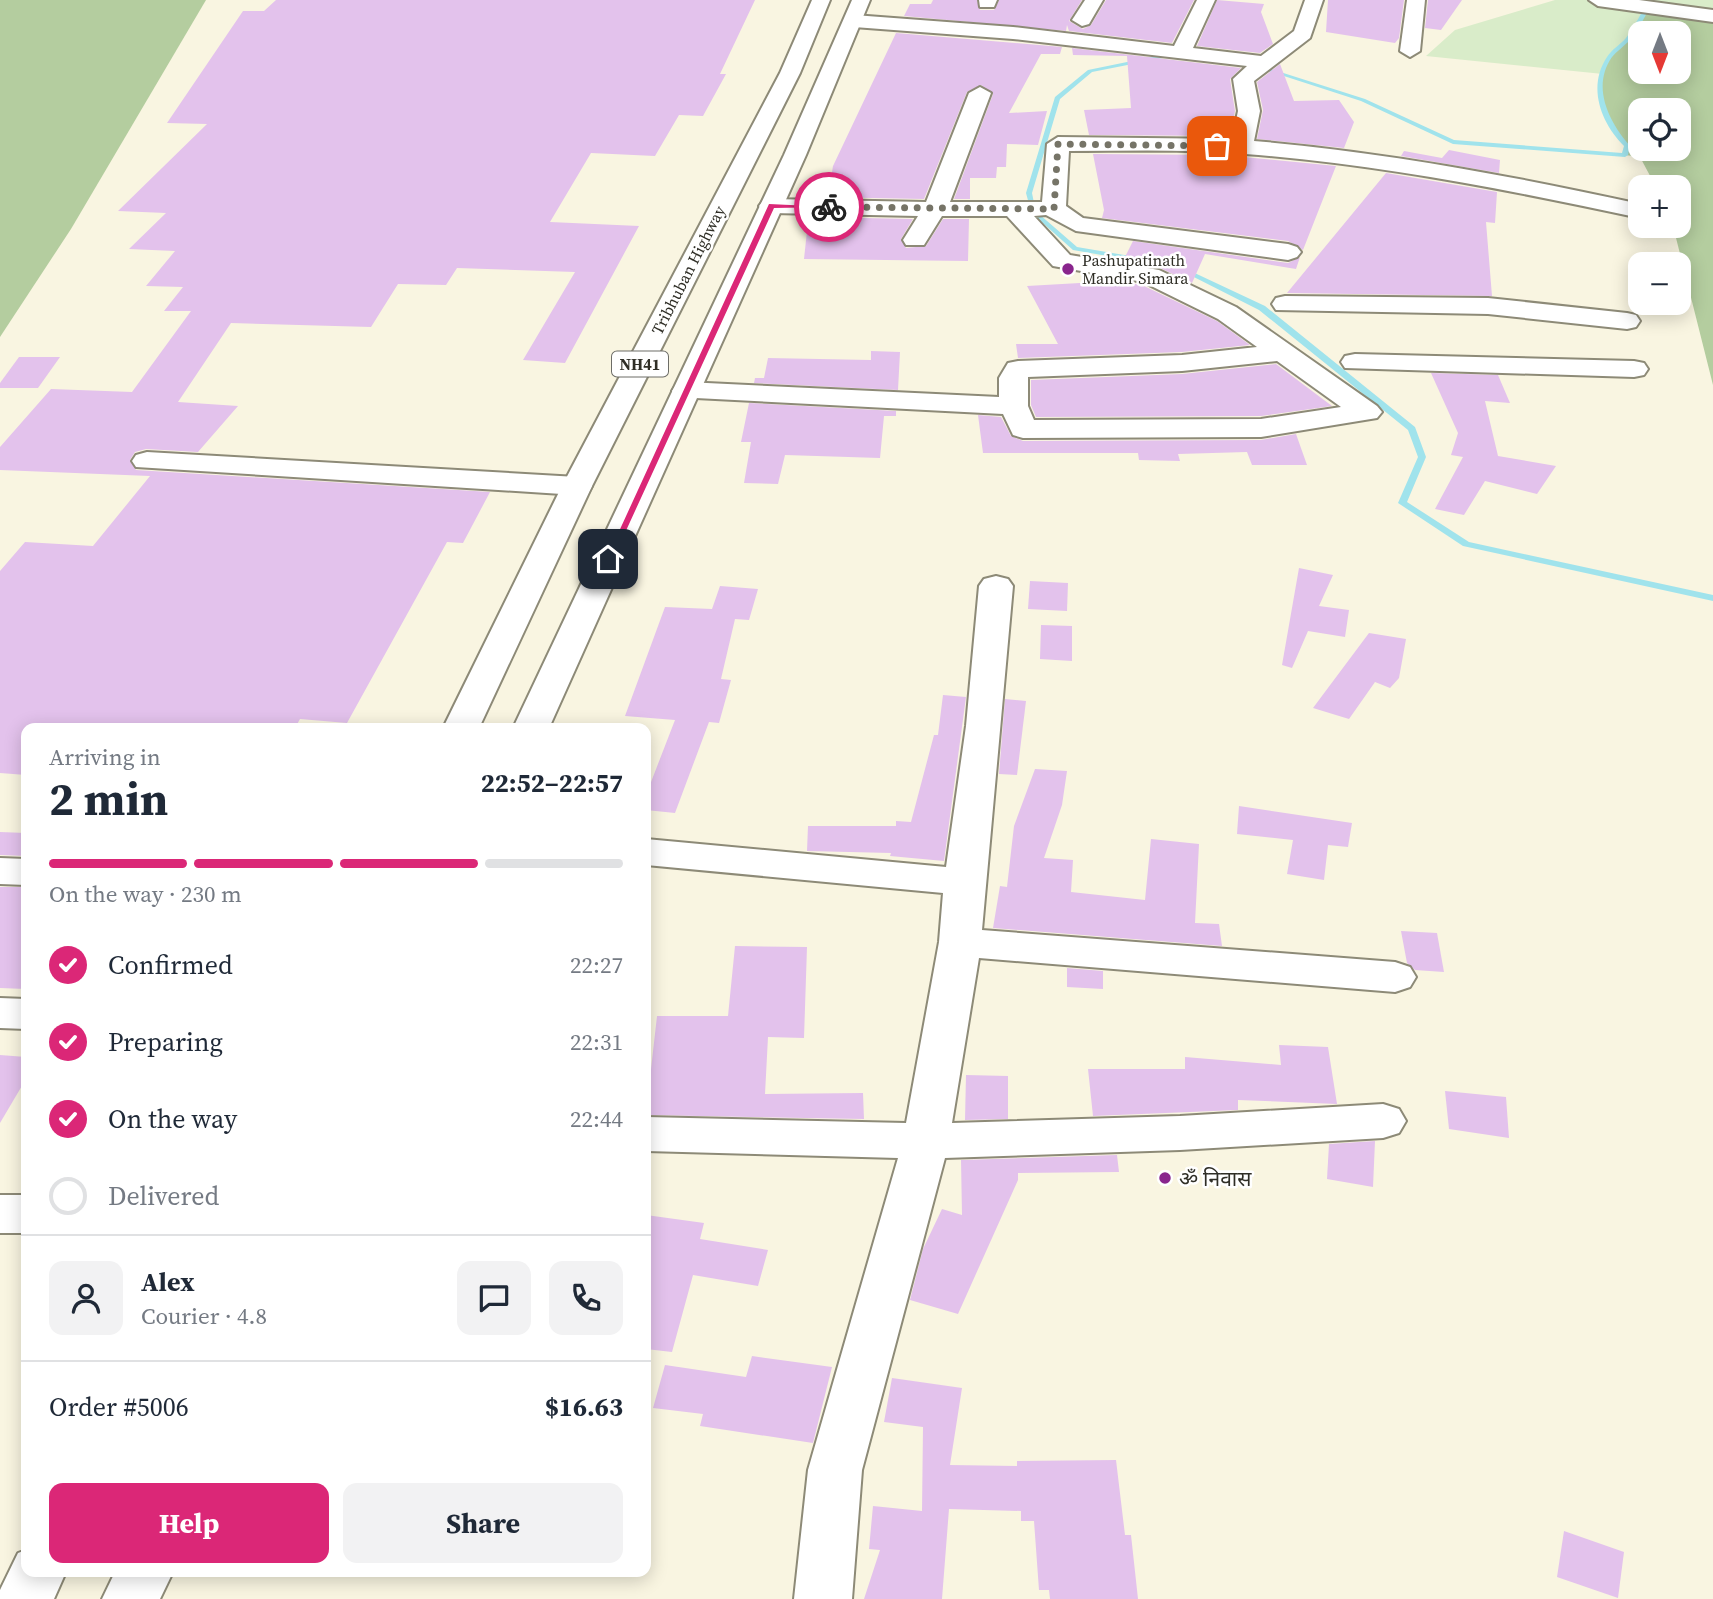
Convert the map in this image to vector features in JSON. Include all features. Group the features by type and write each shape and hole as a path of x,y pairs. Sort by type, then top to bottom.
{"main road":[{"name":"Tribhuban Highway","path":"463,723 577,485 785,83 821,0"},
{"path":"1082,20 1094,0"},
{"path":"1181,51 1206,0"},
{"path":"1242,146 1249,111 1243,79 1303,34 1314,0"},
{"path":"1410,51 1416,0"},
{"path":"1598,0 1671,8 1713,16"},
{"path":"858,10 1013,33 1263,62"},
{"name":"NH41","path":"533,723 858,10"},
{"path":"915,240 943,194 980,93"},
{"path":"1054,209 1058,144 1242,146 1448,171 1628,208"},
{"path":"771,206 1054,209 1076,224 1288,252"},
{"path":"1014,209 1062,261 1150,275 1227,313 1283,352 1367,412 1261,428 1023,429 1014,406 1013,377 1018,369 1182,363 1283,352"},
{"path":"1284,304 1488,306 1627,321"},
{"path":"1355,362 1634,369"},
{"path":"686,391 1014,406"},
{"path":"147,461 577,485"},
{"path":"823,1599 835,1470 926,1141 960,942 964,882 984,726 996,586"},
{"path":"651,852 964,882"},
{"path":"0,871 21,872"},
{"path":"960,942 1395,977"},
{"path":"0,1013 21,1014"},
{"path":"651,1134 926,1141 1180,1133 1383,1121"},
{"path":"0,1214 21,1214"},
{"path":"24,1599 35,1577"},
{"path":"131,1599 142,1577"}],"green space":[{"path":"0,0 206,0 71,229 0,337"},
{"path":"1555,0 1713,0 1713,16 1646,9 1639,21 1628,21 1628,40 1608,58 1603,74 1426,56 1455,30"},
{"path":"1646,9 1713,16 1713,385 1691,298 1691,252 1680,252 1676,238 1691,238 1691,175 1650,175 1642,161 1691,161 1691,98 1628,98 1628,155 1625,155 1627,146 1612,127 1602,104 1600,92 1604,67 1612,54 1628,39 1628,84 1691,84 1691,21 1639,21"}],"building":[{"path":"276,0 755,0 720,74 726,74 703,116 679,115 655,156 591,153 550,222 639,226 565,363 523,360 575,272 457,268 446,285 398,284 371,327 231,323 178,402 238,406 198,452 146,449 135,452 130,460 136,470 490,492 463,543 447,542 347,723 300,719 298,723 21,723 21,775 0,773 0,571 25,542 93,546 150,476 0,470 0,447 51,389 132,392 191,311 164,311 183,287 146,286 175,251 129,249 166,213 118,211 207,124 167,123 243,11 264,11"},
{"path":"933,0 977,0 980,10 994,10 999,0 1082,0 1069,21 1083,29 1091,25 1106,0 1194,0 1172,43 1069,31 1067,25 1066,31 904,16 910,4 931,4"},
{"path":"1217,0 1264,4 1261,12 1273,44 1260,53 1197,46"},
{"path":"1328,0 1404,0 1399,38 1395,43 1326,32"},
{"path":"1428,0 1462,0 1441,30 1425,28"},
{"path":"896,33 1062,47 1060,54 1041,54 1009,113 1047,111 1038,145 1007,144 1006,167 997,167 996,178 970,178 970,199 954,199 993,94 981,85 967,92 924,199 819,197 823,184 830,184 833,166"},
{"path":"1072,48 1241,68 1230,79 1235,111 1230,136 1089,135 1084,110 1131,108 1127,56 1073,55"},
{"path":"1280,64 1294,101 1339,100 1354,122 1344,148 1257,139 1263,110 1257,82"},
{"path":"1449,150 1500,160 1499,173 1401,156 1404,151 1442,158"},
{"path":"1093,154 1223,155 1336,166 1303,250 1288,241 1102,218 1104,210"},
{"path":"1386,173 1497,192 1495,223 1486,222 1492,296 1287,293"},
{"path":"815,217 913,219 901,239 906,248 926,246 943,219 969,219 968,261 804,259 808,222 814,222"},
{"path":"1133,241 1288,263 1300,257 1296,269 1205,254 1192,283 1160,268 1123,261"},
{"path":"1115,281 1142,285 1217,321 1250,345 1182,352 1018,358 1016,344 1058,344 1027,286"},
{"path":"871,351 900,352 898,390 754,383 755,378 764,378 768,358 871,360"},
{"path":"19,357 60,357 38,388 0,388 0,383"},
{"path":"1276,364 1332,406 1261,416 1036,417 1031,405 1031,380 1182,374"},
{"path":"1431,373 1498,375 1510,403 1485,401 1498,456 1556,466 1537,494 1485,481 1464,515 1435,509 1463,457 1451,455 1458,433"},
{"path":"749,403 896,411 896,416 884,416 880,458 785,455 778,484 744,483 751,442 741,442"},
{"path":"978,415 1001,417 1011,436 1023,441 1261,440 1296,434 1307,465 1252,465 1247,452 1178,454 1180,461 1139,460 1138,453 983,453"},
{"path":"1299,568 1333,575 1319,606 1349,610 1345,637 1308,631 1292,668 1282,665"},
{"path":"1030,581 1068,583 1067,611 1028,609"},
{"path":"720,586 758,589 749,620 735,619 721,679 731,680 719,723 709,722 675,813 651,811 651,782 675,720 625,716 665,607 712,609"},
{"path":"1041,625 1072,626 1072,661 1040,659"},
{"path":"1369,633 1406,639 1399,678 1390,688 1375,682 1349,719 1313,708"},
{"path":"943,695 966,697 944,861 890,856 891,853 807,851 808,826 896,826 896,821 911,822 934,735 938,735"},
{"path":"1005,699 1026,701 1017,775 999,774"},
{"path":"1035,769 1067,771 1062,805 1044,858 1073,860 1071,892 1145,900 1151,839 1199,844 1195,923 1219,924 1222,946 993,928 1000,886 1007,887 1014,826"},
{"path":"1239,806 1352,823 1348,847 1328,845 1324,880 1287,874 1293,840 1237,834"},
{"path":"0,832 21,833 21,856 0,855"},
{"path":"0,887 21,887 21,989 0,988"},
{"path":"1401,931 1437,933 1444,972 1415,970 1407,963"},
{"path":"735,946 807,947 804,1038 768,1037 765,1094 863,1093 864,1119 651,1115 651,1069 657,1016 728,1016"},
{"path":"1067,968 1103,971 1103,989 1067,987"},
{"path":"1279,1045 1328,1047 1337,1104 1238,1100 1238,1110 1093,1116 1088,1069 1185,1069 1185,1057 1281,1065"},
{"path":"0,1055 21,1057 21,1087 0,1123"},
{"path":"966,1075 1008,1076 1008,1119 965,1120"},
{"path":"1445,1091 1506,1097 1509,1138 1449,1129"},
{"path":"1375,1141 1373,1187 1327,1179 1329,1144"},
{"path":"1117,1155 1119,1172 1018,1173 1018,1180 958,1314 910,1300 923,1249 942,1209 962,1215 961,1160"},
{"path":"651,1216 704,1223 700,1239 768,1250 758,1286 693,1275 672,1352 651,1350"},
{"path":"752,1356 832,1367 813,1443 700,1426 703,1414 653,1408 665,1365 746,1377"},
{"path":"892,1378 962,1388 950,1465 1017,1466 1017,1461 1116,1460 1125,1535 1131,1535 1138,1599 1050,1599 1049,1590 1039,1590 1034,1521 1021,1521 1021,1511 949,1509 942,1599 864,1599 880,1550 869,1549 873,1506 922,1511 923,1427 884,1422"},
{"path":"1564,1531 1624,1552 1618,1598 1557,1577"}],"waterway":[{"path":"1256,66 1363,100 1453,142 1625,155 1627,146 1606,116 1600,92 1604,67 1612,54 1632,34 1646,9 1626,0"},
{"path":"1031,203 1029,193 1057,98 1090,71 1171,55"},
{"path":"1037,215 1075,249 1136,259"},
{"path":"1182,269 1262,308 1412,429 1422,457 1402,503 1466,544 1713,598"}],"way so far":[{"path":"829,207 1054,209 1058,144 1217,146"}],"place":[{"name":"Pashupatinath Mandir Simara","path":"1068,269"},
{"name":"ॐ निवास","path":"1165,1178"}],"route":[{"path":"608,559 771,206 829,207"}]}
